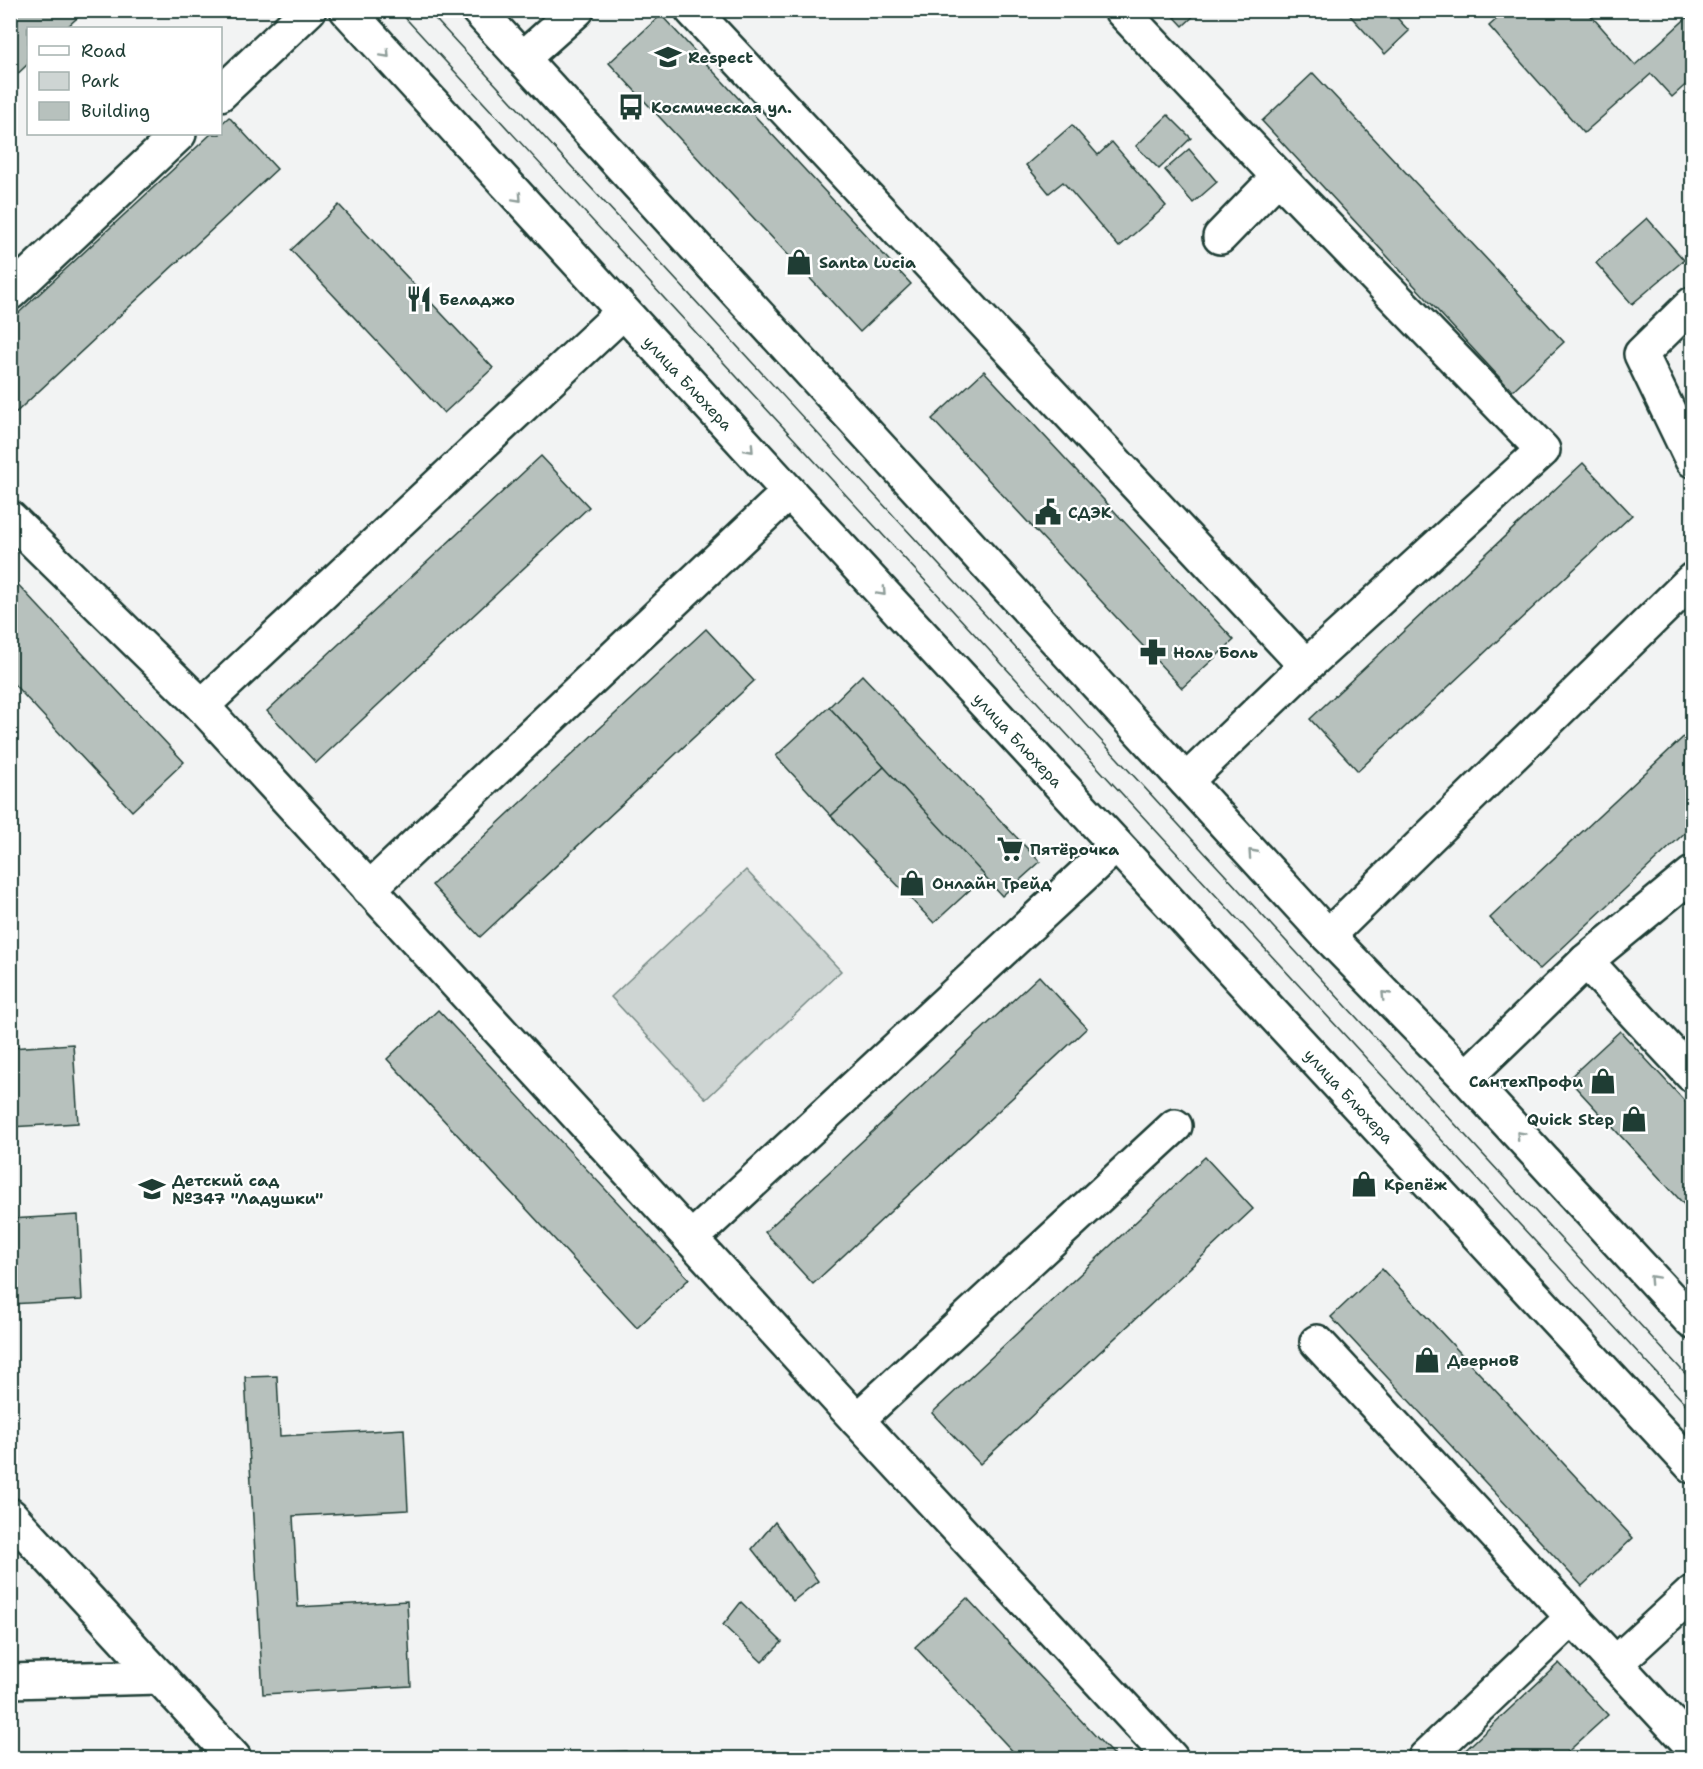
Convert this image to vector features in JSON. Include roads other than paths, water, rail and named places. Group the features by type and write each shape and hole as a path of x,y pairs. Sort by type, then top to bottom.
{"street":[{"path":"222,92 309,10"},
{"name":"улица Блюхера","path":"347,10 789,492 1692,1466"},
{"path":"478,10 1328,936 1466,1077 1692,1322"},
{"path":"522,59 577,10"},
{"path":"692,10 1306,666"},
{"path":"1121,10 1278,177 1544,450 1306,666 1186,781"},
{"path":"10,293 178,135"},
{"path":"1220,237 1278,177"},
{"path":"1692,304 1641,354 1692,460"},
{"path":"202,706 623,312"},
{"path":"369,888 789,492"},
{"path":"10,518 202,706 857,1420 1171,1758"},
{"path":"1328,936 1692,580"},
{"path":"691,1239 1116,845"},
{"path":"1466,1077 1586,961 1692,874"},
{"path":"1586,961 1692,1075"},
{"path":"857,1420 1174,1126"},
{"path":"1317,1342 1692,1746"},
{"path":"10,1515 234,1758"},
{"path":"1616,1663 1692,1593"},
{"path":"1425,1758 1573,1617"},
{"path":"10,1681 160,1677"}],"tram line":[{"path":"398,10 1692,1411"},
{"path":"427,10 1692,1381"}],"place":[{"name":"Respect","path":"668,57"},
{"name":"Космическая ул.","path":"631,107"},
{"name":"Santa Lucia","path":"799,262"},
{"name":"Беладжо","path":"419,299"},
{"name":"СДЭК","path":"1048,512"},
{"name":"Ноль Боль","path":"1153,652"},
{"name":"Пятёрочка","path":"1010,849"},
{"name":"Онлайн Трейд","path":"912,883"},
{"name":"СантехПрофи","path":"1603,1081"},
{"name":"Quick Step","path":"1634,1119"},
{"name":"Крепёж","path":"1364,1184"},
{"name":"Детский сад №347 \"Ладушки\"","path":"152,1189"},
{"name":"ДверноВ","path":"1427,1360"}]}
